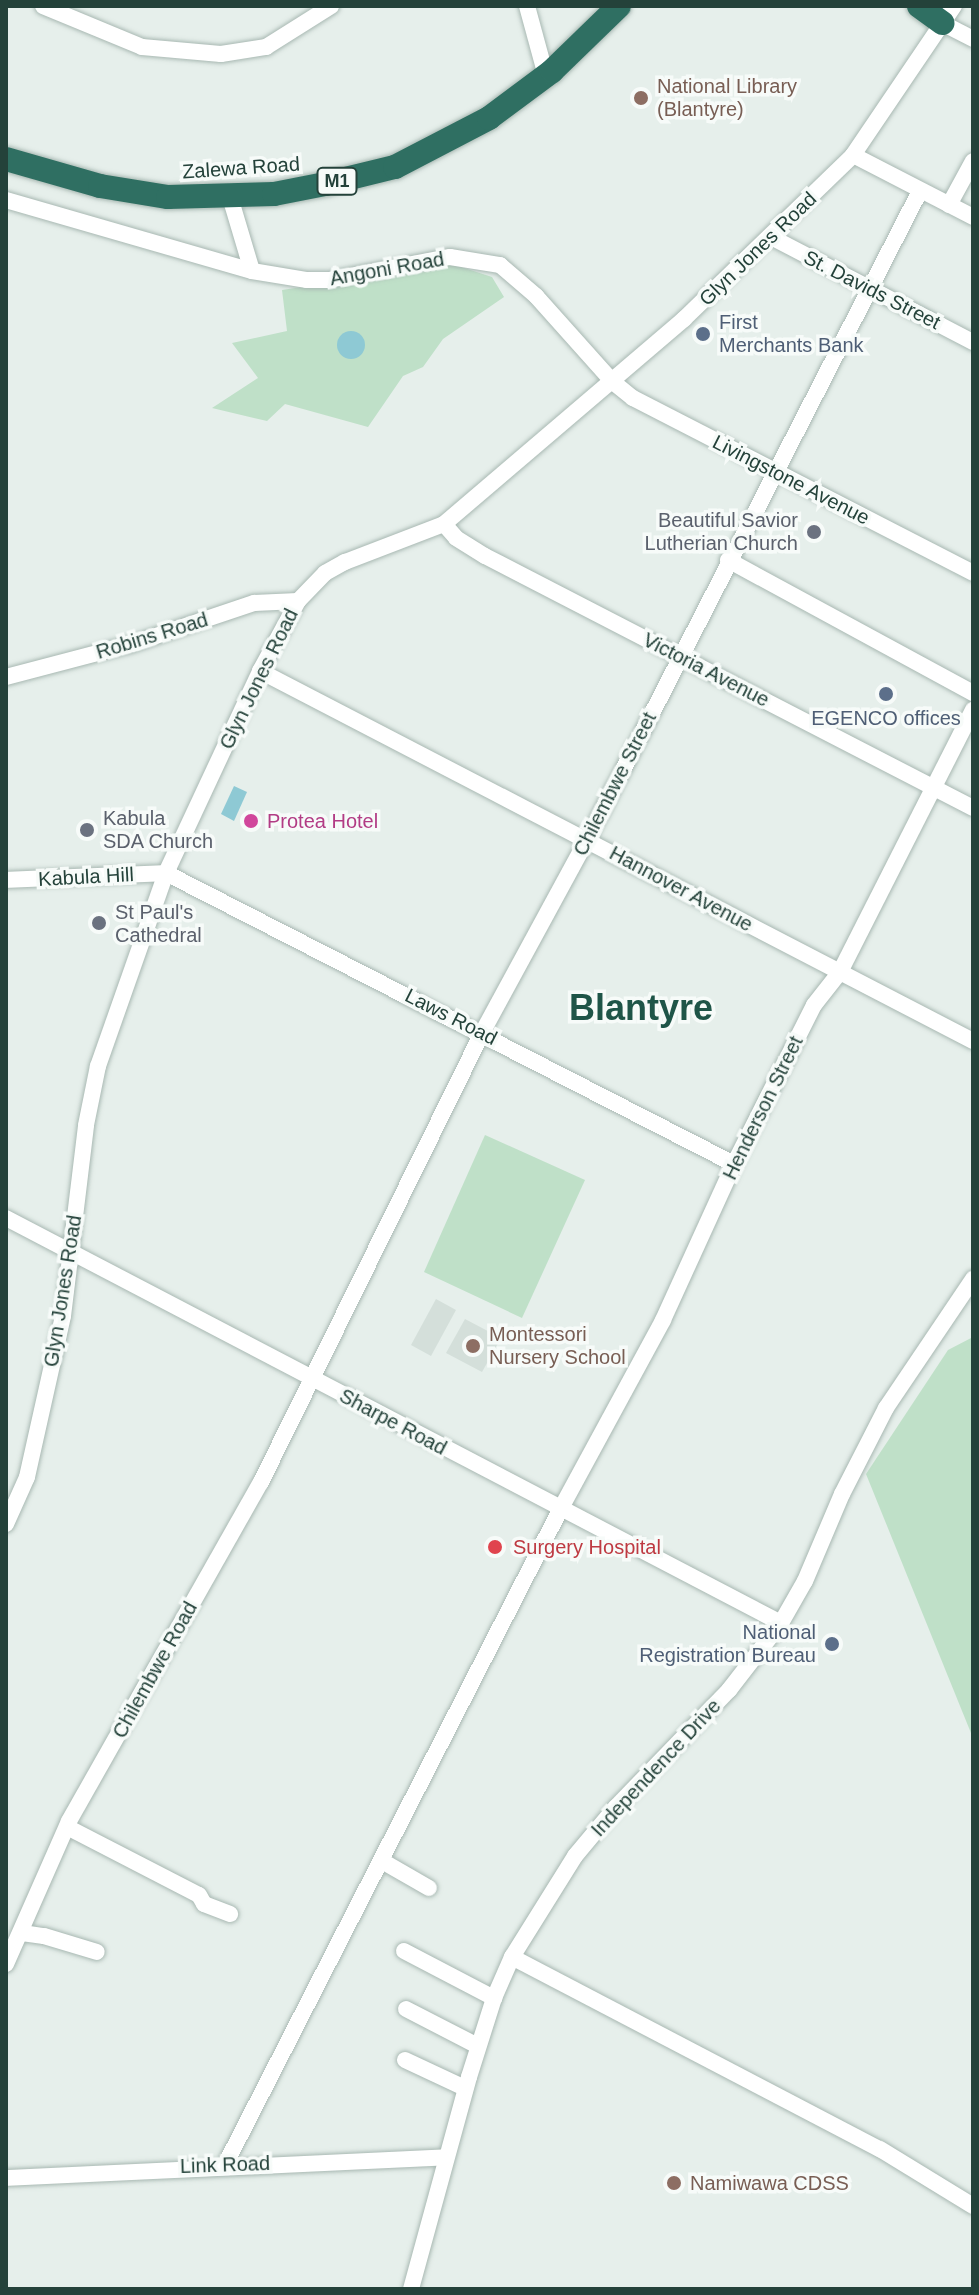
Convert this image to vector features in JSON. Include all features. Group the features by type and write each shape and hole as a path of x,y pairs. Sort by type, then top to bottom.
{"highway":[{"name":"Zalewa Road","path":"6,159 123,190 168,197 230,197 287,191 395,167 489,118 546,76 619,6"},
{"path":"919,6 948,14"}],"street":[{"path":"43,6 142,47 221,54 266,47 331,6"},
{"path":"527,6 546,76"},
{"path":"948,14 973,39"},
{"name":"Glyn Jones Road","path":"6,1524 27,1477 63,1316 86,1125 98,1066 166,873 260,671 298,601 325,573 345,562 444,524 613,382 771,237 853,155 948,14"},
{"path":"853,155 973,217"},
{"path":"949,205 973,161"},
{"name":"Chilembwe Street","path":"309,1378 482,1033 587,840 773,471 920,191"},
{"path":"230,197 252,271"},
{"name":"Angoni Road","path":"6,200 252,271 329,280 450,257 500,265 536,296 613,382"},
{"name":"St. Davids Street","path":"771,237 973,342"},
{"name":"Livingstone Avenue","path":"613,382 657,411 973,573"},
{"name":"Victoria Avenue","path":"444,524 456,538 485,556 973,808"},
{"path":"728,560 973,693"},
{"name":"Robins Road","path":"6,677 132,644 254,603 298,601"},
{"name":"Hannover Avenue","path":"260,671 973,1041"},
{"name":"Henderson Street","path":"225,2165 560,1510 663,1320 734,1164 814,1005 840,972 973,710"},
{"name":"Kabula Hill","path":"6,880 166,873"},
{"name":"Laws Road","path":"166,873 734,1164"},
{"name":"Sharpe Road","path":"6,1218 781,1623"},
{"name":"Independence Drive","path":"411,2289 444,2157 494,1998 512,1957 575,1856 625,1797 738,1680 781,1623 805,1581 842,1494 886,1408 973,1279"},
{"name":"Chilembwe Road","path":"6,1964 22,1933 40,1879 261,1482 309,1378"},
{"path":"67,1827 199,1895 204,1904 230,1914"},
{"path":"382,1861 429,1888"},
{"path":"22,1933 44,1936 97,1952"},
{"path":"404,1951 494,1998"},
{"path":"512,1957 880,2149 973,2206"},
{"path":"406,2009 478,2046"},
{"path":"405,2060 465,2088"},
{"name":"Link Road","path":"6,2178 225,2165 444,2157"}],"shaded area":[{"name":"Montessori Nursery School","path":"436,1299 456,1310 431,1356 411,1345"},
{"name":"Montessori Nursery School","path":"465,1319 501,1338 482,1372 446,1353"}],"green space":[{"path":"452,264 492,277 504,297 443,339 423,367 403,376 368,427 285,404 267,421 212,408 258,378 232,343 287,331 282,290"},
{"path":"485,1135 585,1180 522,1318 424,1272"},
{"path":"973,1337 973,1738 866,1474 948,1350"}],"water":[{"path":"351,331 361,335 365,345 361,355 351,359 341,355 337,345 341,335"},
{"path":"234,786 247,792 234,821 221,814"}],"place":[{"name":"National Library (Blantyre)","path":"641,98"},
{"name":"First Merchants Bank","path":"703,334"},
{"name":"Beautiful Savior Lutherian Church","path":"814,532"},
{"name":"EGENCO offices","path":"886,694"},
{"name":"Protea Hotel","path":"251,821"},
{"name":"Kabula SDA Church","path":"87,830"},
{"name":"St Paul's Cathedral","path":"99,923"},
{"name":"Montessori Nursery School","path":"473,1346"},
{"name":"Surgery Hospital","path":"495,1547"},
{"name":"National Registration Bureau","path":"832,1644"},
{"name":"Namiwawa CDSS","path":"674,2183"}],"district":[{"name":"Blantyre","path":"641,1008"}]}
